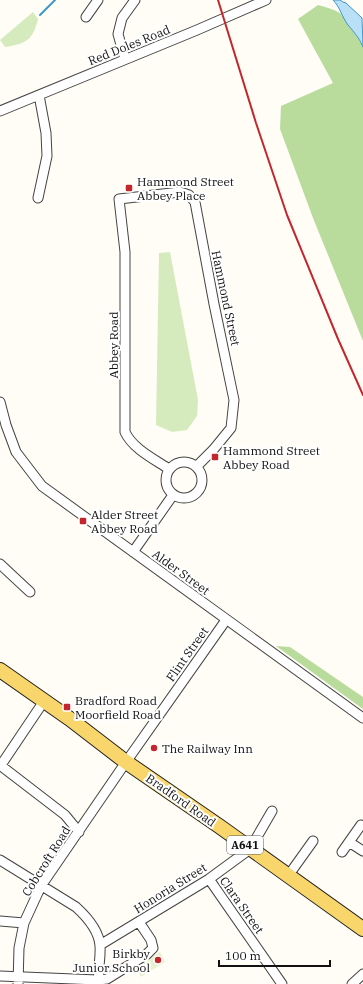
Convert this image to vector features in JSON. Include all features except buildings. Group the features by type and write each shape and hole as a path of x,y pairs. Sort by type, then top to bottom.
{"main road":[{"name":"Bradford Road","path":"0,670 70,719 126,762 363,929"}],"street":[{"path":"86,17 98,0"},
{"path":"125,59 118,34 122,18 134,0"},
{"name":"Red Doles Road","path":"0,111 266,0"},
{"path":"38,198 47,156 46,133 39,95"},
{"name":"Hammond Street","path":"119,199 180,192 189,195 195,202 234,400 231,428 213,450 197,466"},
{"name":"Abbey Road","path":"119,199 125,252 125,432 128,439 139,449 170,469"},
{"name":"Alder Street","path":"0,402 6,425 16,452 42,486 363,718"},
{"path":"179,462 185,462 197,466 202,478 202,485 199,491 192,497 185,499 173,495 168,490 166,485 166,479 170,469 179,462"},
{"path":"133,552 173,495"},
{"path":"0,564 30,592"},
{"name":"Flint Street","path":"126,762 226,620"},
{"path":"46,702 0,765 65,815 79,832"},
{"name":"Cobcroft Road","path":"18,980 19,948 24,923 42,886 126,762"},
{"path":"250,849 272,811"},
{"path":"342,852 361,825"},
{"path":"288,876 313,841"},
{"path":"349,842 363,851"},
{"name":"Honoria Street","path":"100,945 209,879 250,849"},
{"path":"0,860 76,907 86,916 97,932 100,945 98,982"},
{"name":"Clara Street","path":"209,879 282,984"},
{"path":"0,921 24,923"},
{"path":"0,976 18,980 98,982 108,979 152,950 153,944 139,922"},
{"path":"352,984 363,974"}],"green space":[{"path":"318,5 340,13 345,18 363,47 363,341 313,218 280,129 281,106 333,83 298,19"},
{"path":"33,12 38,19 34,32 28,40 5,47 0,40"},
{"path":"170,252 198,400 197,416 187,430 172,432 156,425 159,253"},
{"path":"276,646 290,647 363,697 363,709"},
{"path":"160,952 165,962 141,977 135,967"}],"water":[{"path":"333,0 340,0 346,3 362,18 363,47 359,38 346,22"}],"waterway":[{"path":"40,15 55,0"}],"railway":[{"path":"218,0 256,123 287,215 338,339 363,395"}],"place":[{"name":"Hammond Street Abbey Place","path":"129,188"},
{"name":"Hammond Street Abbey Road","path":"215,457"},
{"name":"Alder Street Abbey Road","path":"83,521"},
{"name":"Bradford Road Moorfield Road","path":"67,707"},
{"name":"The Railway Inn","path":"154,748"},
{"name":"Birkby Junior School","path":"158,960"}]}
